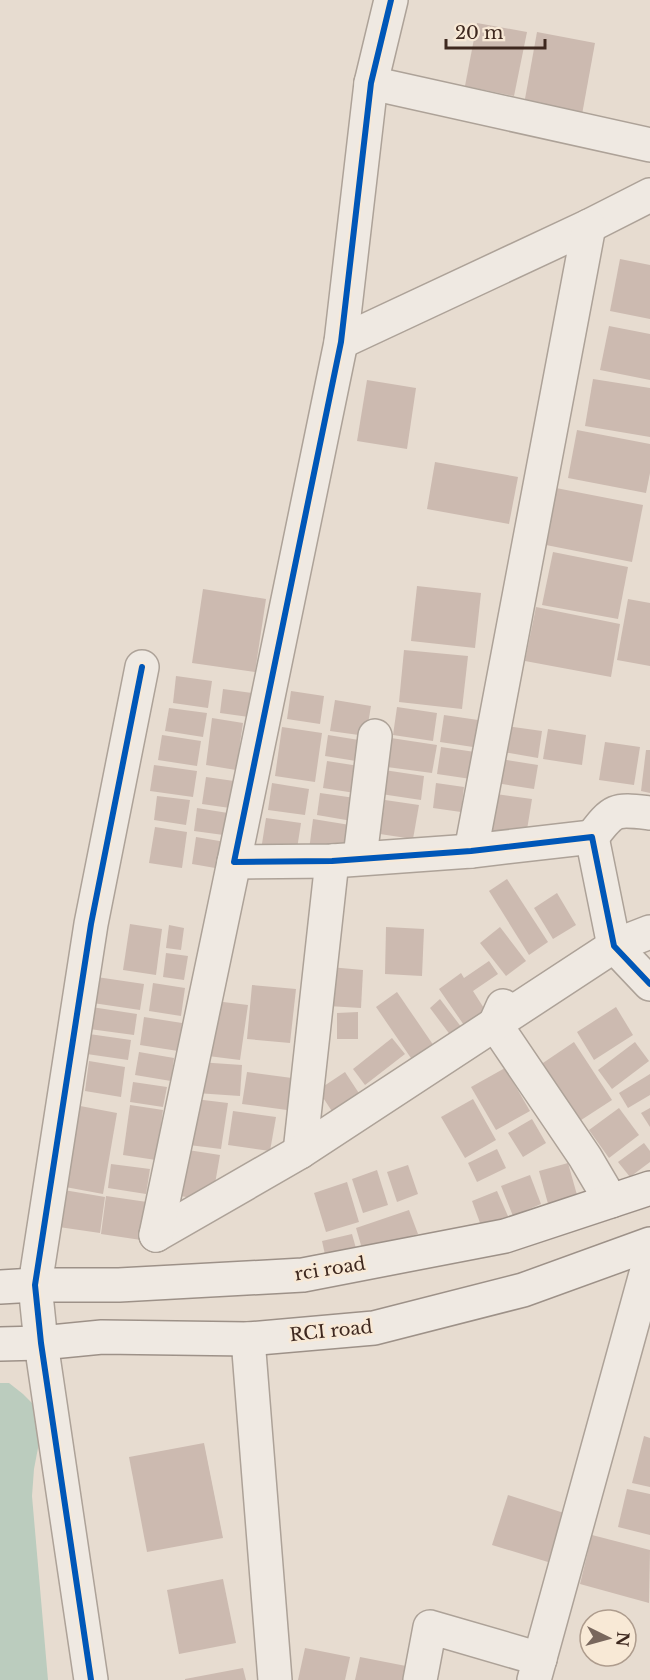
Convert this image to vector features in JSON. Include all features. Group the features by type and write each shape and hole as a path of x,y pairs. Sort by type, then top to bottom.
{"street":[{"path":"391,0 371,83 341,342 156,1234 300,1152 499,1014 614,946 650,932"},
{"path":"371,83 650,145"},
{"path":"341,342 650,195"},
{"path":"471,850 589,226"},
{"path":"91,1680 35,1285 92,924 142,667"},
{"path":"300,1152 346,859 375,736"},
{"path":"234,862 346,859 471,850 592,837 612,813 624,810 650,813"},
{"path":"592,837 614,946 650,984"},
{"path":"499,1014 611,1201"},
{"name":"rci road","path":"0,1287 119,1285 303,1275 505,1236 650,1188"},
{"name":"RCI road","path":"0,1344 42,1343 102,1337 248,1339 374,1328 523,1290 650,1244"},
{"path":"420,1680 430,1627 537,1669 650,1259"},
{"path":"248,1339 275,1680"}],"shaded area":[{"path":"0,1383 9,1383 35,1406 42,1427 34,1469 32,1496 48,1680 0,1680"}],"building":[{"path":"477,23 527,32 514,96 465,86"},
{"path":"537,32 595,43 581,120 523,110"},
{"path":"620,259 650,265 650,319 610,311"},
{"path":"609,326 650,334 650,380 600,370"},
{"path":"593,379 650,388 650,437 585,426"},
{"path":"367,380 416,388 407,449 357,441"},
{"path":"577,430 650,444 650,473 646,493 568,478"},
{"path":"435,462 518,477 509,524 427,509"},
{"path":"556,488 643,505 632,562 546,545"},
{"path":"553,552 628,567 618,619 542,605"},
{"path":"417,586 481,593 475,648 411,641"},
{"path":"203,589 266,599 255,672 192,663"},
{"path":"628,599 650,603 650,666 617,660"},
{"path":"536,607 620,624 611,677 525,661"},
{"path":"404,650 468,656 462,709 399,702"},
{"path":"176,676 212,681 208,708 173,703"},
{"path":"223,689 252,693 249,717 220,713"},
{"path":"291,691 324,696 320,724 287,719"},
{"path":"335,700 371,706 366,736 330,731"},
{"path":"397,707 437,713 433,741 393,735"},
{"path":"169,708 207,713 203,737 165,731"},
{"path":"444,715 478,720 473,747 440,742"},
{"path":"212,718 243,723 236,770 206,765"},
{"path":"507,726 542,731 538,758 503,752"},
{"path":"282,727 322,733 315,782 275,776"},
{"path":"548,729 586,735 582,765 543,759"},
{"path":"162,735 201,741 197,766 158,760"},
{"path":"328,735 365,741 362,762 325,756"},
{"path":"391,738 437,745 432,773 387,767"},
{"path":"605,742 640,747 634,785 599,780"},
{"path":"441,747 475,752 471,779 437,774"},
{"path":"646,750 650,750 650,793 641,791"},
{"path":"500,759 538,765 534,789 496,783"},
{"path":"327,761 359,766 355,793 323,788"},
{"path":"154,765 197,771 193,797 150,791"},
{"path":"384,770 424,776 421,800 381,794"},
{"path":"206,777 241,782 237,809 202,804"},
{"path":"272,783 309,789 305,815 268,810"},
{"path":"436,783 464,787 461,812 433,808"},
{"path":"320,793 355,798 352,821 317,815"},
{"path":"489,793 532,799 525,842 483,836"},
{"path":"157,796 190,800 186,825 154,820"},
{"path":"385,800 419,805 413,839 380,834"},
{"path":"197,808 234,814 231,836 194,831"},
{"path":"266,818 301,823 296,855 261,850"},
{"path":"313,819 350,825 345,856 309,850"},
{"path":"155,827 187,832 182,868 149,863"},
{"path":"196,837 231,843 227,870 192,864"},
{"path":"507,879 548,942 529,955 489,891"},
{"path":"557,893 576,925 553,939 534,908"},
{"path":"130,924 162,929 156,975 123,970"},
{"path":"169,925 184,928 181,950 166,948"},
{"path":"386,927 424,929 422,976 385,974"},
{"path":"500,927 526,961 506,976 480,943"},
{"path":"166,953 188,956 184,980 163,977"},
{"path":"489,961 498,974 473,991 487,1013 466,1028 439,989 461,973 464,978"},
{"path":"330,967 363,970 361,1008 328,1006"},
{"path":"90,976 144,984 140,1010 86,1002"},
{"path":"153,983 185,988 181,1016 149,1011"},
{"path":"252,985 296,989 290,1043 247,1039"},
{"path":"397,992 434,1046 413,1061 376,1007"},
{"path":"440,999 465,1032 454,1040 430,1008"},
{"path":"215,1001 248,1005 240,1060 208,1056"},
{"path":"85,1006 137,1014 134,1035 82,1028"},
{"path":"616,1007 633,1035 594,1060 577,1032"},
{"path":"358,1012 358,1039 337,1039 337,1013"},
{"path":"144,1017 182,1023 178,1051 140,1045"},
{"path":"82,1033 131,1040 128,1060 80,1053"},
{"path":"392,1038 405,1054 365,1085 353,1069"},
{"path":"574,1042 612,1100 575,1124 537,1067"},
{"path":"635,1042 649,1061 612,1089 598,1070"},
{"path":"139,1052 174,1058 171,1081 135,1075"},
{"path":"89,1061 125,1067 121,1097 85,1091"},
{"path":"198,1062 242,1065 240,1096 196,1093"},
{"path":"505,1068 530,1111 496,1130 471,1087"},
{"path":"247,1072 292,1078 287,1110 242,1104"},
{"path":"345,1072 366,1104 339,1122 318,1090"},
{"path":"650,1074 650,1095 628,1108 619,1093"},
{"path":"133,1082 167,1087 163,1107 130,1102"},
{"path":"195,1099 228,1103 221,1149 189,1145"},
{"path":"473,1099 496,1140 465,1158 441,1117"},
{"path":"75,1105 117,1113 103,1194 60,1186"},
{"path":"130,1105 163,1110 156,1160 123,1155"},
{"path":"619,1108 639,1135 609,1158 589,1130"},
{"path":"650,1108 650,1127 641,1113"},
{"path":"233,1111 276,1117 270,1151 228,1145"},
{"path":"532,1119 546,1143 523,1157 508,1133"},
{"path":"644,1143 650,1151 650,1162 630,1177 618,1162"},
{"path":"497,1149 506,1168 477,1182 468,1163"},
{"path":"188,1150 220,1155 212,1201 180,1196"},
{"path":"568,1163 579,1202 550,1211 539,1171"},
{"path":"111,1164 150,1169 146,1194 108,1188"},
{"path":"408,1165 418,1194 397,1202 387,1172"},
{"path":"377,1170 388,1205 363,1213 352,1179"},
{"path":"530,1175 541,1204 513,1216 501,1186"},
{"path":"347,1182 359,1222 326,1232 314,1193"},
{"path":"58,1189 105,1197 100,1233 52,1226"},
{"path":"497,1191 511,1223 483,1231 472,1201"},
{"path":"106,1196 147,1202 141,1240 101,1234"},
{"path":"409,1210 418,1234 363,1252 356,1228"},
{"path":"352,1234 357,1252 326,1259 322,1241"},
{"path":"644,1436 650,1438 650,1487 632,1483"},
{"path":"204,1443 223,1538 147,1552 129,1457"},
{"path":"627,1489 650,1494 650,1535 618,1527"},
{"path":"508,1495 564,1513 548,1562 492,1545"},
{"path":"592,1535 650,1550 649,1603 580,1584"},
{"path":"223,1579 236,1643 179,1654 167,1590"},
{"path":"305,1648 350,1657 345,1680 298,1680"},
{"path":"360,1657 406,1666 403,1680 355,1680"},
{"path":"243,1668 246,1680 185,1680 185,1679"}],"cycle path":[{"path":"391,0 371,83 341,342 234,862 332,861 471,851 592,837 614,946 650,984"},
{"path":"91,1680 41,1343 35,1285 91,924 142,667"}]}
